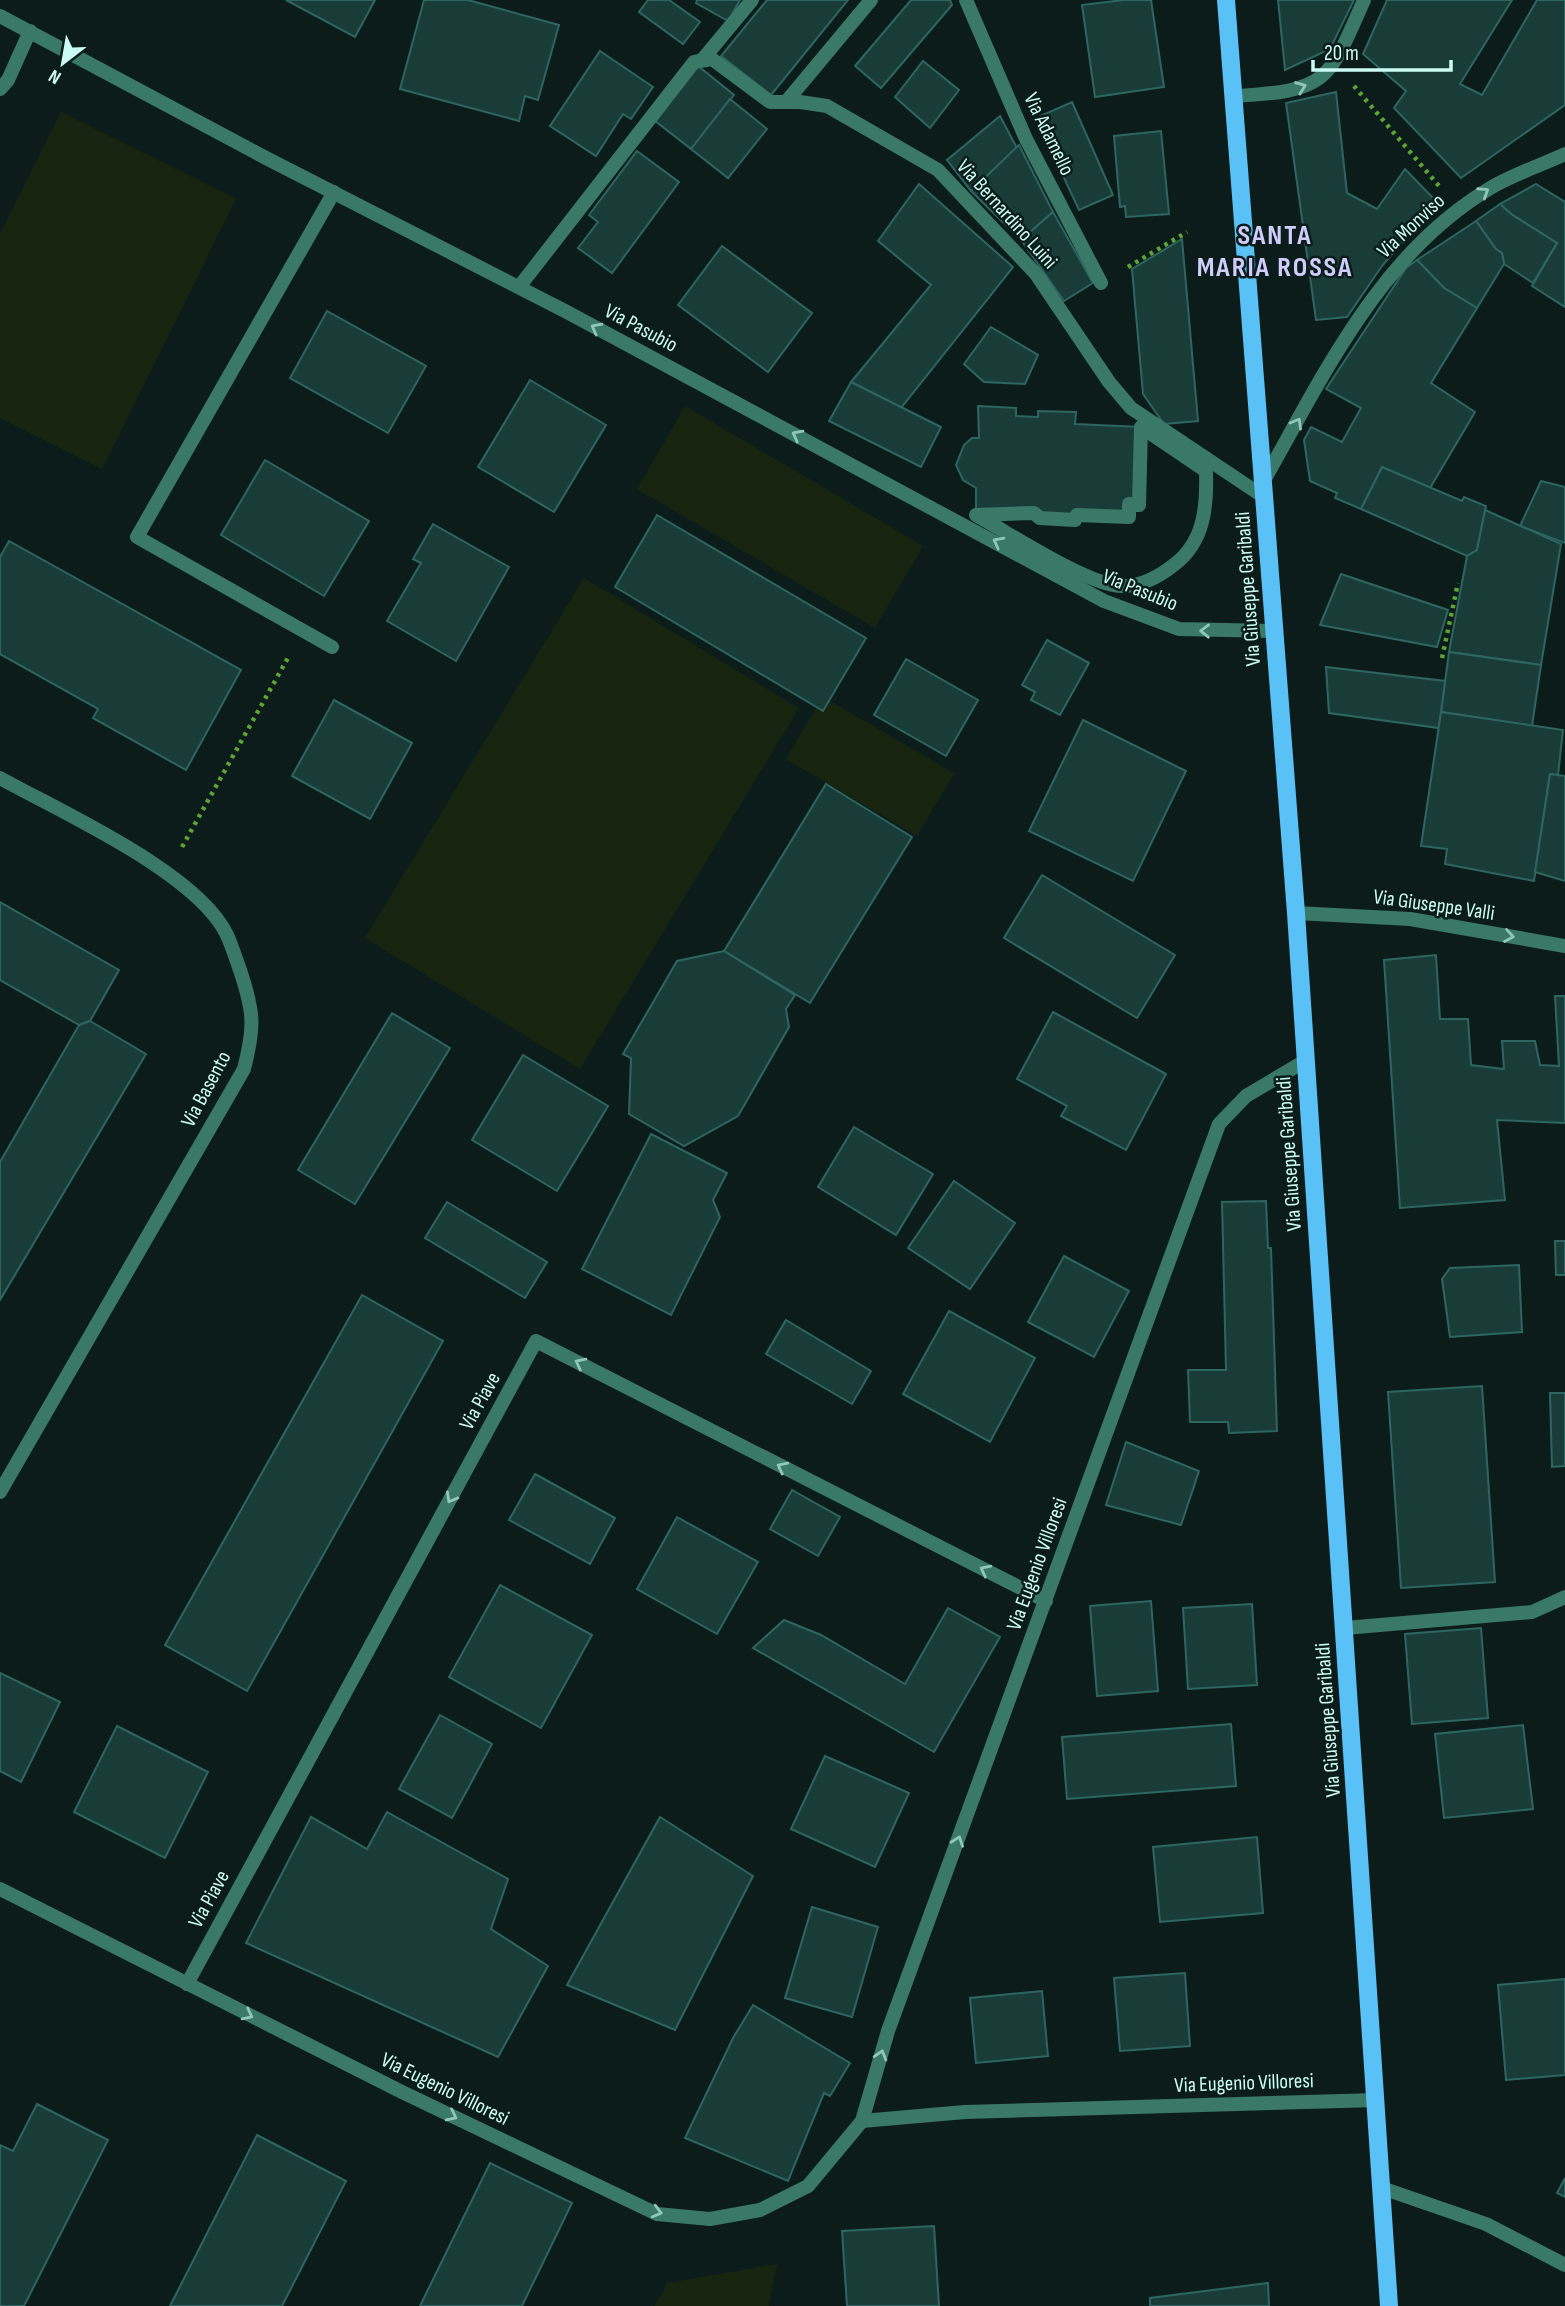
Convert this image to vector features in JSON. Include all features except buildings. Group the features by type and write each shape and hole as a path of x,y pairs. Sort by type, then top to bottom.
{"main road":[{"name":"Via Giuseppe Garibaldi","path":"1226,0 1296,913 1389,2306"}],"street":[{"path":"519,287 685,73 694,62 703,59 752,0"},
{"path":"786,102 871,0"},
{"name":"Via Adamello","path":"966,0 1027,139 1101,283"},
{"path":"1234,96 1283,94 1308,86 1336,64 1364,0"},
{"name":"Via Pasubio","path":"1,19 30,31 519,287 1104,601 1179,629 1273,631"},
{"path":"0,89 8,80 30,31"},
{"name":"Via Bernardino Luini","path":"703,59 718,63 770,103 827,106 947,177 1036,274 1120,397 1158,429 1264,490"},
{"name":"Via Monviso","path":"1264,490 1369,301 1417,245 1459,209 1493,186 1565,155"},
{"path":"332,648 137,537 334,192"},
{"path":"1142,427 1206,471 1207,508 1198,533 1178,562 1155,579 1122,586 1093,579 976,515 1034,513 1040,518 1075,520 1077,515 1129,517 1129,504 1139,505 1142,427"},
{"name":"Via Basento","path":"0,778 167,872 201,900 227,933 249,998 254,1030 244,1069 0,1492"},
{"name":"Via Giuseppe Valli","path":"1296,913 1410,919 1565,946"},
{"name":"Via Eugenio Villoresi","path":"0,1889 569,2174 657,2214 710,2219 760,2210 808,2186 862,2121 888,2031 1219,1124 1246,1096 1305,1061"},
{"name":"Via Piave","path":"187,1984 536,1341 1046,1601"},
{"path":"1345,1629 1532,1612 1565,1597"},
{"name":"Via Eugenio Villoresi","path":"862,2121 965,2112 1377,2100"},
{"path":"1382,2188 1486,2224 1565,2265"}],"path":[{"path":"1336,64 1459,209"},
{"path":"1442,659 1458,583"},
{"path":"167,872 303,631"}],"green space":[{"path":"61,112 236,199 102,469 0,418 0,234"},
{"path":"685,406 923,546 875,628 637,489"},
{"path":"584,578 799,708 580,1069 365,938"},
{"path":"823,697 954,773 917,836 786,759"},
{"path":"777,2264 769,2306 655,2306 667,2283"}],"district":[{"name":"SANTA MARIA ROSSA","path":"1275,251"}]}
